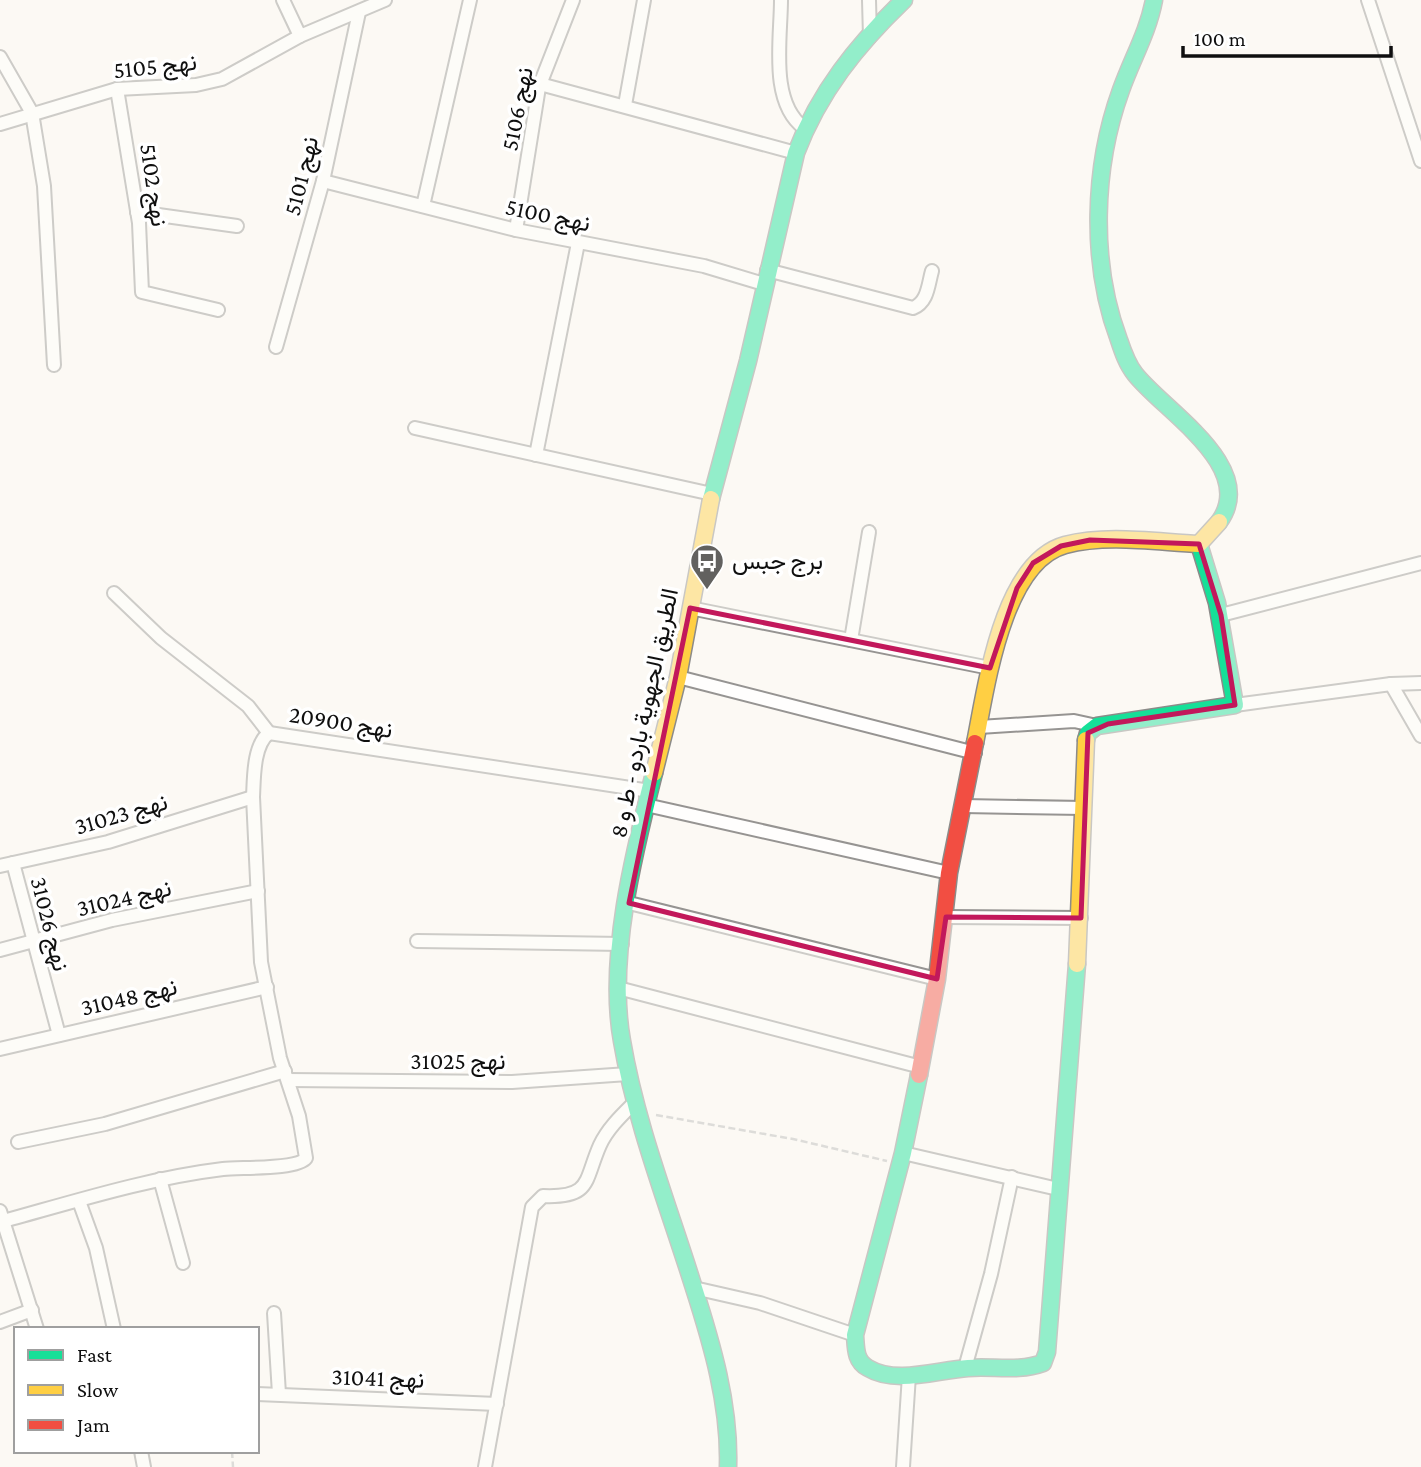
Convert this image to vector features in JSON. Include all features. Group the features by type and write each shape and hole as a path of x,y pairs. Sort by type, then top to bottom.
{"street":[{"path":"283,0 300,36"},
{"name":"نهج 5105","path":"0,124 117,89 196,85 222,79 300,36 385,0"},
{"path":"423,206 470,0"},
{"name":"نهج 5106","path":"516,230 540,84 573,0"},
{"path":"625,105 645,0"},
{"path":"781,0 782,91 793,120 804,128"},
{"path":"869,0 870,37"},
{"name":"الطريق الجهوية باردو - ط و 8","path":"728,1467 729,1437 714,1351 628,1074 618,988 622,944 648,798 678,677 712,494 748,361 796,153 804,128 843,64 904,0"},
{"path":"1097,726 1088,733 1086,745 1081,918 1047,1352 1043,1363 1033,1368 965,1368 938,1374 909,1375 870,1370 859,1364 854,1354 855,1335 902,1158 921,1067 946,917 949,873 975,753 989,668 1017,588 1033,563 1061,546 1090,540 1199,544 1212,532 1226,512 1232,494 1228,476 1216,456 1134,373 1109,314 1102,279 1099,222 1111,127 1122,89 1144,40 1154,0"},
{"path":"1368,0 1421,161"},
{"name":"نهج 5101","path":"275,347 323,181 359,12"},
{"path":"0,57 32,113 44,186 54,365"},
{"path":"540,84 796,153"},
{"name":"نهج 5102","path":"117,89 137,212 140,287 145,295 215,310"},
{"name":"نهج 5100","path":"323,181 516,230 913,308 921,305 926,296 932,271"},
{"path":"137,212 237,226"},
{"path":"537,455 579,243"},
{"path":"415,428 712,494"},
{"path":"851,640 869,532"},
{"path":"1199,544 1210,570 1221,615 1235,705"},
{"path":"1221,615 1421,564"},
{"path":"114,593 160,638 248,706 269,733"},
{"path":"690,608 989,668"},
{"path":"678,677 975,753"},
{"path":"979,727 1074,721 1097,726 1391,684 1421,683"},
{"path":"1391,684 1421,736"},
{"name":"نهج 20900","path":"160,1179 303,1162 305,1148 280,1058 261,962 253,797 254,770 262,740 269,733 648,798 949,873"},
{"name":"نهج 31023","path":"7,865 108,842 253,797"},
{"path":"963,806 1084,808"},
{"name":"نهج 31026","path":"7,865 36,942 59,1035"},
{"name":"نهج 31024","path":"0,950 112,920 258,891"},
{"path":"629,903 937,979"},
{"path":"946,917 1081,918"},
{"path":"417,941 622,944"},
{"name":"نهج 31048","path":"0,1049 267,987"},
{"path":"618,988 921,1067"},
{"name":"نهج 31025","path":"18,1142 105,1124 287,1076 512,1082 628,1074"},
{"path":"485,1467 532,1207 543,1196 570,1195 582,1190 589,1179 600,1145 614,1123 637,1107"},
{"path":"902,1158 1012,1177 1059,1189"},
{"path":"965,1368 991,1274 1012,1177"},
{"path":"36,1327 1,1218 160,1179 183,1263"},
{"path":"79,1201 96,1248 114,1327"},
{"path":"694,1288 760,1303 855,1335"},
{"path":"0,1322 32,1310"},
{"path":"274,1313 279,1394"},
{"path":"904,1467 909,1375"},
{"name":"نهج 31041","path":"259,1394 497,1404"}],"path":[{"path":"637,1107 902,1158"}],"highlighted area":[{"path":"1090,540 1199,544 1221,615 1235,705 1108,724 1088,733 1081,918 946,917 937,979 629,903 690,608 990,668 1017,588 1033,563 1061,546"}],"traffic: fast":[{"path":"711,499 748,361 796,153 816,110 841,71 855,52 904,0"},
{"path":"1154,0 1144,34 1121,90 1105,151 1099,215 1103,279 1119,340 1132,370 1203,441 1218,461 1227,481 1228,501 1219,522"},
{"path":"1086,740 1088,733 1097,726 1235,705 1217,603 1199,544"},
{"path":"654,773 625,906 620,941 618,1009 635,1103 713,1352 723,1398 728,1467"},
{"path":"919,1075 903,1153 855,1335 858,1358 868,1368 879,1373 904,1376 968,1368 1015,1368 1043,1363 1047,1352 1077,964"}],"traffic: slow":[{"path":"654,773 678,677 711,499"},
{"path":"975,743 1001,630 1012,601 1026,576 1043,556 1065,545 1098,540 1199,544 1219,522"},
{"path":"1077,964 1086,740"}],"traffic: jam":[{"path":"919,1075 937,979 949,873 975,743"}],"place":[{"name":"برج جبس","path":"707,591"}]}
